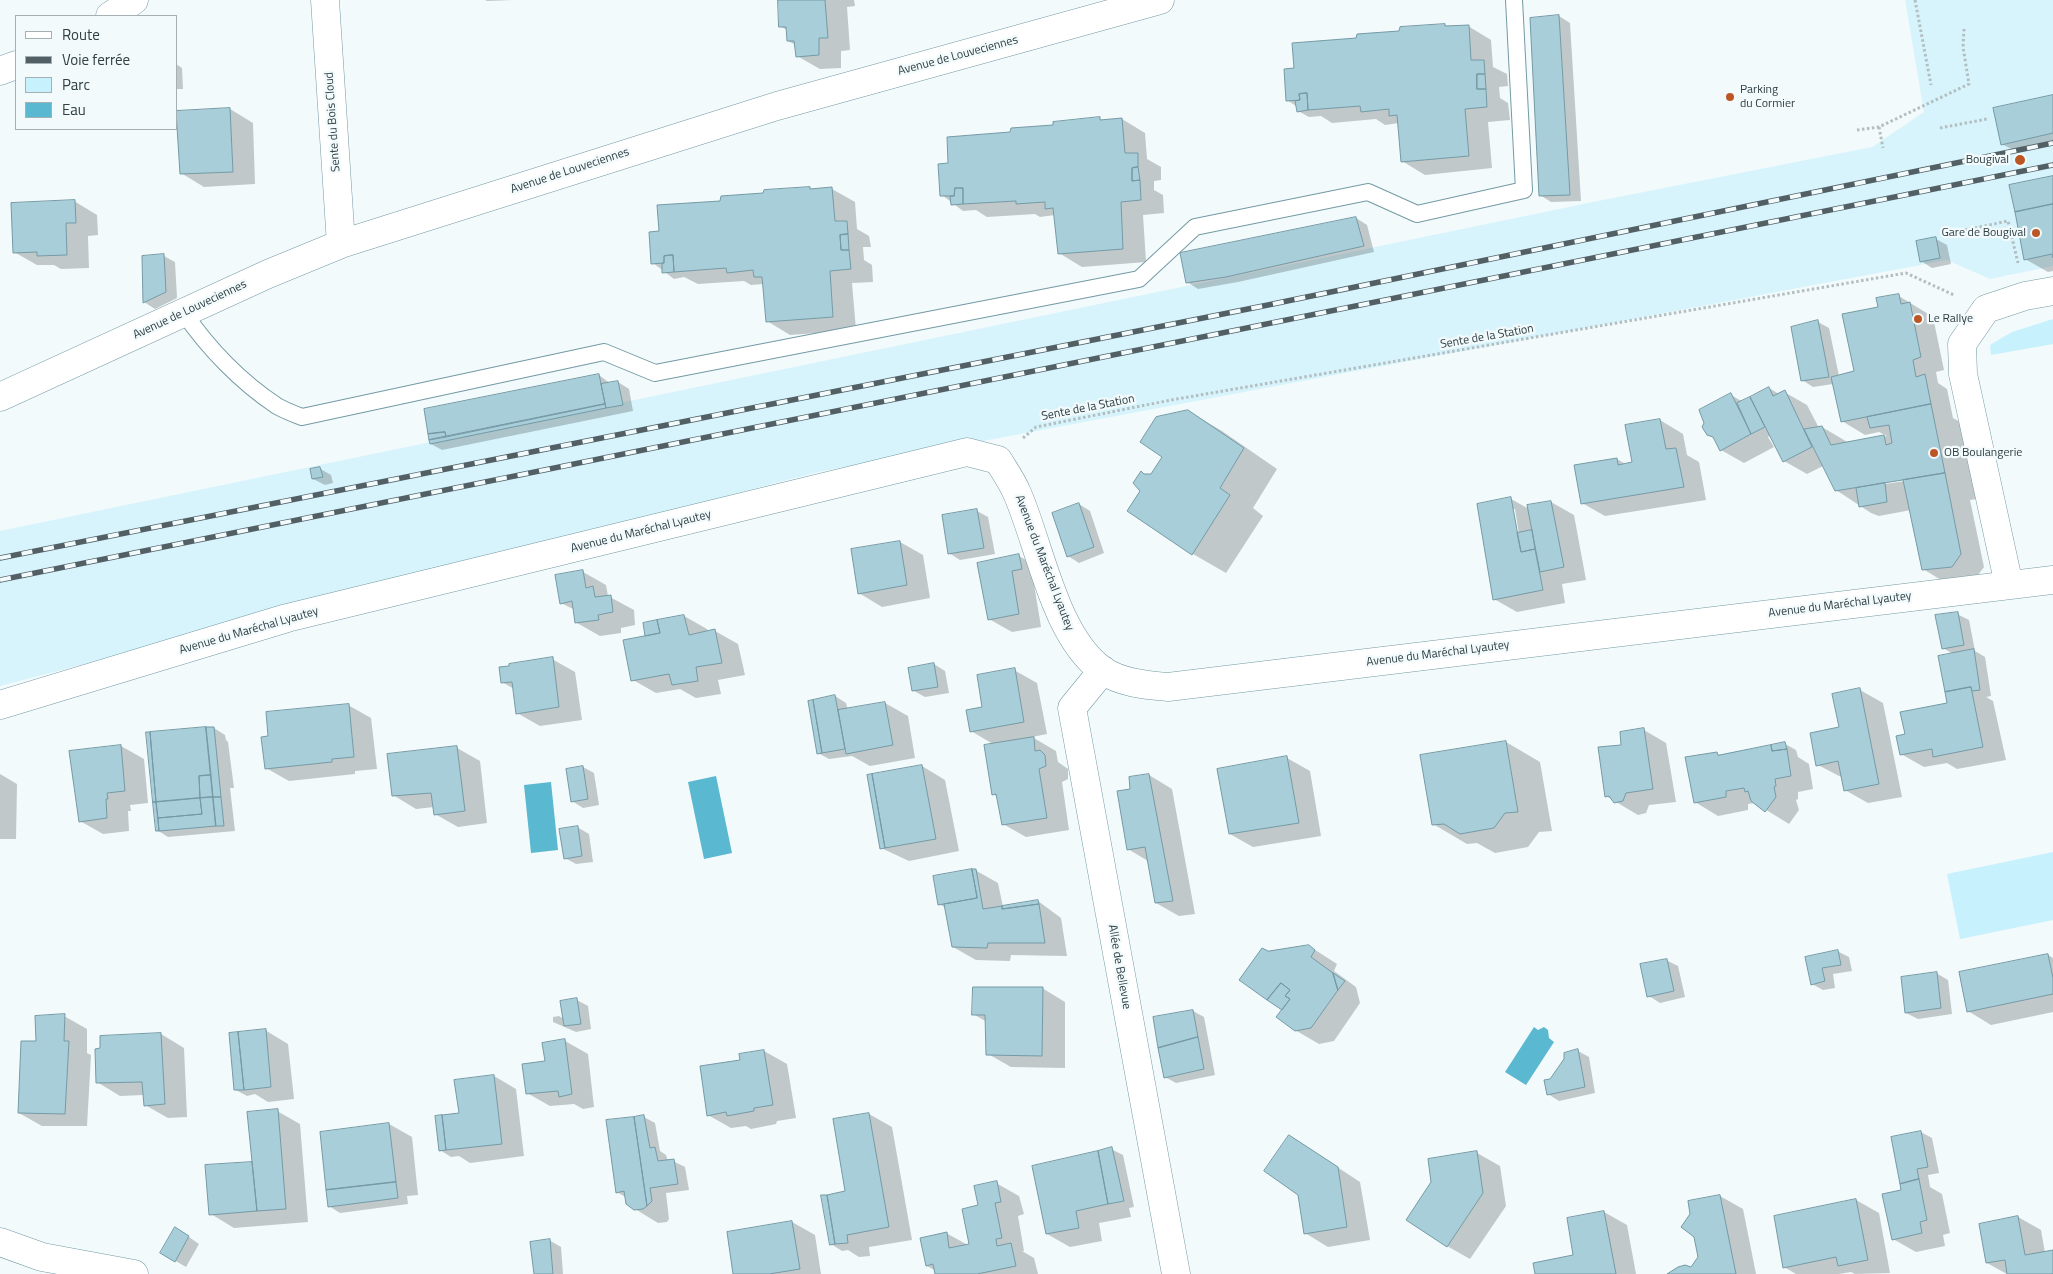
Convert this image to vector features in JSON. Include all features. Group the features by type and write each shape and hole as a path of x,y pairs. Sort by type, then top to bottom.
{"street":[{"path":"112,15 134,0"},
{"name":"Sente du Bois Cloud","path":"325,0 341,244"},
{"name":"Avenue de Louveciennes","path":"0,397 268,274 341,244 777,106 1160,0"},
{"path":"0,71 15,65"},
{"path":"2009,585 1962,368 1962,344 1986,309 2025,296 2053,290"},
{"name":"Avenue du Maréchal Lyautey","path":"0,705 287,618 967,452 998,460 1017,492 1064,621 1079,648 1103,670 1136,684 1168,687 2053,580"},
{"name":"Allée de Bellevue","path":"1103,670 1072,708 1176,1274"},
{"path":"0,1242 42,1257 134,1274"}],"lane":[{"path":"184,313 198,333 240,377 278,406 302,417 604,352 655,373 1140,279 1195,227 1368,192 1417,214 1524,190 1514,0"}],"path":[{"path":"1916,0 1931,85"},
{"path":"1857,130 1879,127 1969,84 1963,47 1964,29"},
{"path":"1940,128 1987,119"},
{"path":"1879,127 1883,148"},
{"path":"1960,231 2008,221 2025,296"},
{"name":"Sente de la Station","path":"998,460 1036,427 1171,400 1906,273 1986,309"}],"shaded area":[{"path":"1905,0 2053,0 2053,266 1990,279 1947,260 818,472 0,686 0,531 1593,202 1872,147 1924,112"}],"green space":[{"path":"2053,319 2053,344 1991,355 1990,345 2012,332"},
{"path":"2053,852 2053,920 1960,939 1947,874"}],"water":[{"path":"716,776 732,853 704,859 688,782"},
{"path":"551,782 558,850 531,853 524,785"},
{"path":"1534,1027 1538,1030 1544,1027 1548,1030 1549,1038 1554,1042 1526,1085 1505,1072"}],"building":[{"path":"778,0 825,0 828,38 819,38 819,55 796,57 794,41 787,41 786,27 779,27"},
{"path":"1559,15 1570,195 1539,196 1530,18"},
{"path":"1445,24 1445,26 1469,25 1471,60 1484,60 1485,74 1477,74 1477,89 1486,89 1487,107 1465,109 1469,156 1401,162 1397,115 1389,116 1389,109 1361,112 1360,106 1308,110 1307,93 1299,94 1300,100 1286,101 1284,69 1294,68 1292,43 1356,38 1357,34 1399,31 1400,27"},
{"path":"1477,74 1485,74 1486,89 1477,89"},
{"path":"1307,93 1308,110 1297,112 1295,101 1300,100 1299,94"},
{"path":"2053,95 2053,133 2001,145 1993,108"},
{"path":"230,108 233,172 180,174 178,111"},
{"path":"1100,117 1100,120 1122,118 1125,153 1138,153 1138,167 1132,168 1132,181 1140,180 1141,200 1121,202 1123,249 1058,254 1053,208 1045,209 1045,202 1016,204 1016,201 963,204 963,188 955,188 954,196 940,196 938,164 948,163 947,137 1010,132 1011,128 1053,125 1053,122"},
{"path":"1138,167 1140,180 1132,181 1132,168"},
{"path":"2053,176 2053,204 2015,212 2009,185"},
{"path":"810,187 810,189 832,187 835,221 847,221 848,234 840,235 841,250 849,250 851,269 830,271 833,317 766,322 762,277 754,277 753,270 727,273 726,268 674,272 673,255 664,256 664,263 651,264 649,232 659,231 657,205 720,201 721,196 763,193 764,190"},
{"path":"955,188 963,188 963,204 951,205 950,196 954,196"},
{"path":"75,200 76,223 66,223 67,255 37,256 37,252 13,253 11,203"},
{"name":"Gare de Bougival","path":"2053,204 2053,258 2052,254 2024,260 2015,212"},
{"path":"1356,217 1364,246 1226,277 1186,283 1180,253"},
{"path":"848,234 849,250 841,250 840,235"},
{"path":"1936,237 1940,258 1920,262 1916,241"},
{"path":"164,254 166,292 143,303 142,256"},
{"path":"673,255 674,272 662,273 664,256"},
{"path":"1899,294 1901,304 1910,302 1921,357 1913,360 1916,377 1925,374 1931,404 1841,422 1831,377 1854,371 1842,314 1878,307 1876,298"},
{"path":"1818,320 1829,377 1801,381 1791,327"},
{"path":"599,374 605,404 446,437 445,432 428,434 424,409"},
{"path":"618,381 623,405 606,408 601,384"},
{"path":"1769,387 1773,396 1785,390 1812,447 1783,462 1750,397"},
{"path":"1731,393 1751,434 1720,451 1713,437 1707,435 1702,427 1704,423 1699,410"},
{"path":"1750,397 1765,427 1751,434 1737,403"},
{"path":"605,404 606,408 430,444 429,440"},
{"path":"1931,404 1945,473 1835,491 1804,429 1822,426 1831,445 1884,435 1886,445 1892,443 1889,425 1870,428 1867,417"},
{"path":"1188,410 1244,448 1220,488 1230,495 1192,555 1127,511 1140,491 1133,483 1141,471 1144,474 1151,474 1162,457 1140,442 1156,417"},
{"path":"1660,419 1666,449 1676,448 1684,487 1581,504 1574,465 1617,458 1618,465 1632,462 1625,425"},
{"path":"445,432 446,437 429,440 428,434"},
{"path":"320,467 323,477 312,479 310,469"},
{"path":"1945,473 1961,554 1952,567 1922,570 1903,480"},
{"path":"1885,483 1887,502 1859,507 1856,488"},
{"path":"1511,497 1521,552 1535,549 1543,590 1493,600 1477,504"},
{"path":"1551,501 1564,567 1540,572 1527,505"},
{"path":"1079,503 1094,547 1067,557 1052,513"},
{"path":"977,509 984,548 948,554 942,515"},
{"path":"1532,530 1535,549 1521,552 1517,533"},
{"path":"900,541 907,585 858,594 851,549"},
{"path":"1019,554 1022,569 1012,571 1019,614 988,620 977,563"},
{"path":"583,570 586,588 593,586 595,597 611,595 613,612 598,615 599,620 575,623 572,601 560,604 555,575"},
{"path":"1958,612 1964,645 1942,649 1935,615"},
{"path":"684,615 689,635 715,629 722,663 696,667 698,681 672,685 669,674 631,681 623,640 660,633 657,620"},
{"path":"657,620 660,633 645,636 643,623"},
{"path":"1974,649 1980,690 1972,691 1971,687 1945,692 1938,656"},
{"path":"553,657 559,707 516,714 512,682 501,683 499,667"},
{"path":"934,663 938,687 912,691 908,668"},
{"path":"1015,668 1024,722 970,732 966,710 982,707 977,675"},
{"path":"1971,687 1983,747 1933,757 1932,749 1900,755 1896,736 1905,734 1900,712 1947,703 1945,692"},
{"path":"1860,688 1879,784 1844,791 1838,761 1816,766 1810,733 1839,727 1832,694"},
{"path":"835,695 845,749 822,753 813,700"},
{"path":"813,700 822,753 817,754 808,701"},
{"path":"885,702 893,745 846,754 838,710"},
{"path":"349,704 354,757 332,759 332,762 265,769 261,737 268,736 266,712"},
{"path":"206,727 214,727 221,797 213,797"},
{"path":"206,727 211,775 199,776 200,798 156,802 150,732"},
{"path":"1644,728 1653,789 1626,793 1623,801 1614,803 1609,796 1605,797 1598,747 1621,745 1620,732"},
{"path":"146,732 150,732 156,802 153,802"},
{"path":"1034,737 1035,751 1040,750 1045,755 1046,766 1039,769 1047,818 1002,825 996,794 992,795 984,745"},
{"path":"1506,741 1518,812 1505,813 1494,828 1460,834 1444,824 1432,825 1420,755"},
{"path":"1785,742 1787,749 1772,751 1771,745"},
{"path":"121,745 125,791 107,793 107,818 79,822 69,751"},
{"path":"1771,745 1772,751 1787,749 1791,776 1775,779 1776,797 1765,812 1751,801 1748,791 1745,792 1744,788 1726,791 1726,797 1694,803 1685,757 1717,752 1718,755"},
{"path":"457,746 465,811 434,815 431,793 392,796 387,754"},
{"path":"1287,756 1299,823 1229,834 1217,769"},
{"path":"922,765 936,839 885,848 872,774"},
{"path":"583,766 588,799 571,802 566,769"},
{"path":"872,774 885,848 880,849 867,775"},
{"path":"1149,774 1173,901 1155,903 1145,847 1127,850 1117,791 1130,789 1129,777"},
{"path":"211,775 213,797 200,798 199,776"},
{"path":"213,797 221,797 224,826 216,826"},
{"path":"213,797 216,826 159,831 158,818 202,814 200,798"},
{"path":"200,798 202,814 158,818 156,802"},
{"path":"153,802 156,802 159,831 156,831"},
{"path":"578,826 582,856 564,859 559,829"},
{"path":"972,869 976,869 983,909 1002,906 1002,909 1039,904 1045,943 988,943 987,948 952,947 944,904 977,898"},
{"path":"972,869 977,898 938,905 933,876"},
{"path":"1038,900 1039,904 1002,909 1002,906"},
{"path":"1309,945 1315,950 1311,957 1333,973 1338,990 1311,1028 1295,1031 1276,1017 1290,999 1285,996 1290,990 1281,983 1267,1000 1239,980 1262,948 1268,951"},
{"path":"1838,950 1841,965 1822,968 1825,981 1811,985 1805,957"},
{"path":"2048,954 2053,978 2053,994 1967,1012 1959,972"},
{"path":"1667,959 1674,991 1647,997 1640,964"},
{"path":"1937,972 1941,1008 1905,1013 1901,977"},
{"path":"1333,973 1345,981 1338,990"},
{"path":"1281,983 1290,990 1285,996 1290,999 1282,1010 1267,1000"},
{"path":"973,987 1043,987 1042,1056 986,1055 985,1015 972,1015"},
{"path":"577,998 581,1024 564,1026 560,1001"},
{"path":"1193,1010 1198,1037 1158,1048 1153,1017"},
{"path":"65,1014 64,1041 69,1041 65,1114 18,1113 21,1041 36,1041 35,1016"},
{"path":"266,1029 271,1087 244,1090 238,1032"},
{"path":"238,1032 244,1090 234,1090 229,1033"},
{"path":"161,1033 165,1104 144,1106 142,1082 96,1083 95,1049 100,1048 100,1036"},
{"path":"1198,1037 1204,1069 1164,1078 1158,1048"},
{"path":"565,1039 572,1094 559,1097 558,1091 526,1094 522,1064 545,1061 542,1043"},
{"path":"1578,1049 1585,1087 1547,1095 1544,1080 1550,1079 1564,1059 1564,1053"},
{"path":"764,1050 773,1105 754,1108 754,1111 727,1116 726,1112 707,1116 700,1066 740,1060 739,1054"},
{"path":"494,1075 502,1144 446,1150 442,1115 459,1113 454,1080"},
{"path":"278,1109 286,1209 257,1211 247,1112"},
{"path":"869,1113 889,1227 847,1235 848,1243 835,1244 827,1195 845,1191 833,1119"},
{"path":"442,1115 446,1150 439,1151 435,1116"},
{"path":"644,1115 650,1148 655,1147 658,1161 674,1159 678,1184 650,1188 652,1201 647,1206 634,1117"},
{"path":"634,1117 647,1206 643,1209 634,1210 626,1204 624,1191 616,1193 606,1120"},
{"path":"389,1123 396,1182 326,1190 320,1132"},
{"path":"1921,1131 1928,1167 1917,1169 1919,1179 1900,1184 1891,1137"},
{"path":"1289,1135 1338,1167 1347,1227 1304,1234 1298,1195 1264,1171"},
{"path":"1112,1147 1124,1201 1108,1204 1098,1151"},
{"path":"1098,1151 1108,1204 1076,1211 1079,1228 1046,1234 1032,1166"},
{"path":"1477,1151 1483,1193 1447,1247 1406,1220 1431,1182 1428,1159"},
{"path":"252,1162 257,1211 209,1215 205,1165"},
{"path":"1919,1179 1927,1220 1920,1222 1922,1233 1892,1240 1882,1194 1901,1190 1900,1184"},
{"path":"997,1181 1001,1202 995,1203 1002,1238 996,1239 997,1246 1011,1243 1016,1266 977,1274 935,1274 933,1264 926,1266 920,1238 947,1232 949,1248 969,1244 962,1209 978,1205 974,1186"},
{"path":"396,1182 398,1198 328,1207 326,1190"},
{"path":"821,1195 827,1195 835,1244 830,1245"},
{"path":"1720,1195 1736,1274 1667,1274 1678,1267 1685,1265 1691,1267 1698,1257 1694,1237 1681,1227 1690,1214 1688,1201"},
{"path":"1856,1199 1868,1260 1838,1266 1836,1257 1783,1268 1774,1216"},
{"path":"1604,1211 1616,1274 1535,1274 1533,1263 1573,1255 1567,1218"},
{"path":"2018,1216 2025,1255 2053,1250 2053,1274 2007,1274 2005,1260 1986,1263 1979,1224"},
{"path":"792,1221 800,1269 769,1274 733,1274 727,1232"},
{"path":"175,1227 189,1236 175,1262 160,1253"},
{"path":"550,1239 553,1274 534,1274 530,1242"}],"railway":[{"path":"0,558 1263,306 2053,143"},
{"path":"0,580 2053,165"}],"place":[{"name":"Parking du Cormier","path":"1730,97"},
{"name":"Bougival","path":"2020,160"},
{"name":"Gare de Bougival","path":"2036,233"},
{"name":"Le Rallye","path":"1918,319"},
{"name":"OB Boulangerie","path":"1934,453"}]}
